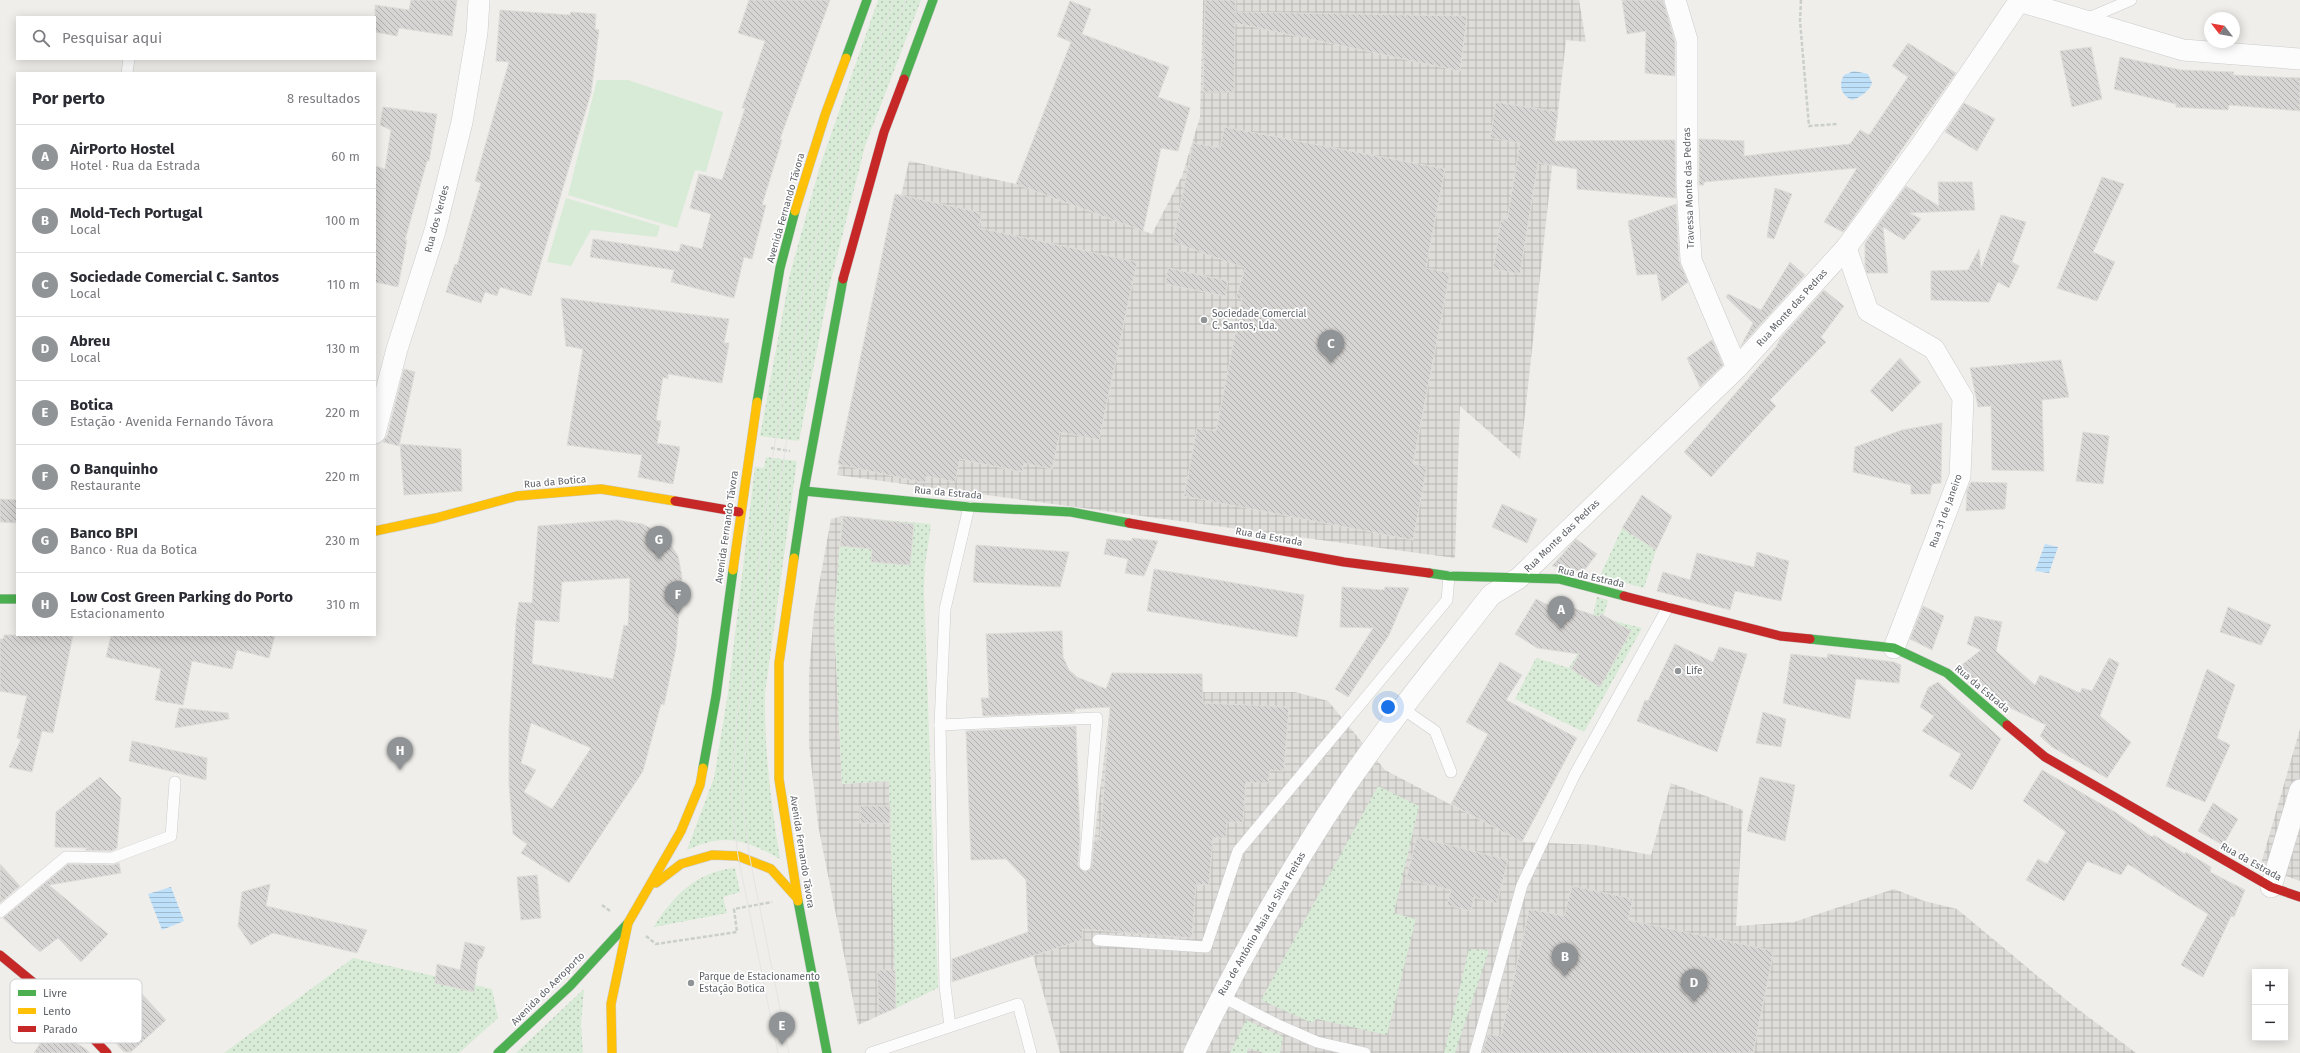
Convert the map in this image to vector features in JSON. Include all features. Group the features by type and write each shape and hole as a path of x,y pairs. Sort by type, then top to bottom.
{"main road":[{"name":"Avenida Fernando Távora","path":"612,1053 611,1004 628,923 681,831 700,785 716,696 739,512 780,268 800,193 825,115 867,0"},
{"name":"Avenida Fernando Távora","path":"828,1053 797,898 779,779 779,663 804,491 842,284 884,132 933,0"},
{"name":"Rua da Botica","path":"376,531 436,518 518,496 601,489 739,512"},
{"name":"Rua da Estrada","path":"804,491 969,507 1071,512 1344,562 1449,576 1559,579 1780,636 1894,648 1947,673 2045,757 2271,887 2300,897"},
{"path":"0,599 16,599"},
{"path":"650,887 682,864 712,855 738,856 771,868 797,898"},
{"name":"Avenida do Aeroporto","path":"498,1053 570,986 628,923"},
{"path":"0,955 29,979"},
{"path":"97,1043 107,1053"}],"street":[{"name":"Rua dos Verdes","path":"376,429 397,350 436,231 450,173 462,122 476,41 479,0"},
{"name":"Travessa Monte das Pedras","path":"1675,0 1687,40 1687,184 1691,260 1737,368"},
{"name":"Rua Monte das Pedras","path":"1519,578 1737,368 1846,248 1922,144 2020,0"},
{"path":"2020,0 2183,50 2300,59"},
{"name":"Rua 31 de Janeiro","path":"1846,248 1868,311 1934,349 1963,398 1960,476 1894,648"},
{"name":"Rua de António Maia da Silva Freitas","path":"1194,1053 1221,996 1286,879 1345,786 1491,595 1519,578"},
{"path":"2271,887 2300,790"}],"lane":[{"path":"2084,20 2131,0"},
{"path":"127,72 129,60"},
{"path":"950,1026 945,986 940,725 945,609 969,507"},
{"path":"1098,940 1206,947 1238,852 1447,600 1449,576"},
{"path":"1475,1053 1522,885 1575,774 1668,607"},
{"path":"1403,709 1434,731 1451,772"},
{"path":"940,725 1097,718 1086,865"},
{"path":"0,912 66,857 112,858 171,836 174,782"},
{"path":"1221,996 1276,1024 1317,1042 1365,1053"},
{"path":"871,1053 888,1050 950,1026 1018,1004 1031,1053"}],"path":[{"path":"1801,0 1800,21 1809,126 1838,124"},
{"path":"747,462 761,464 764,447 795,453"},
{"path":"646,936 656,944 737,932 734,909 778,901"},
{"path":"602,905 610,911"}],"shaded area":[{"name":"Sociedade Comercial C. Santos, Lda.","path":"1203,0 1579,0 1586,42 1566,40 1520,459 1460,406 1455,558 837,475 909,161 1016,184 1152,234 1182,176 1200,117"},
{"path":"842,516 834,620 842,784 889,781 896,1008 858,1025 818,825 809,745 809,673 814,612 831,519"},
{"path":"1112,692 1295,692 1328,701 1385,770 1522,842 1595,845 1651,855 1671,783 1743,810 1736,926 1794,922 1894,889 1924,901 1957,909 2070,1003 2136,1053 1060,1053 1033,956 1082,940"},
{"path":"2300,729 2300,881 2260,867"}],"green space":[{"path":"878,0 921,0 865,146 829,288 799,441 760,436 790,274 820,166"},
{"path":"597,80 628,80 723,112 706,172 695,170 677,228 568,195"},
{"path":"566,198 660,226 657,237 591,230 571,266 547,262"},
{"path":"766,457 797,461 765,693 769,776 780,859 768,852 746,843 735,841 713,841 687,850 714,778 728,693 755,467 764,468"},
{"path":"842,516 931,524 925,566 924,589 938,988 896,1008 889,781 842,784 834,620"},
{"path":"1622,528 1656,550 1644,588 1600,576"},
{"path":"1597,597 1608,600 1603,618 1642,628 1584,732 1515,699 1536,658 1569,668 1589,635"},
{"path":"1378,786 1419,806 1394,913 1416,919 1387,1035 1317,1019 1312,1023 1261,1000"},
{"path":"735,868 740,892 723,897 727,913 654,927 669,905 687,887 709,874"},
{"path":"1469,949 1489,950 1455,1053 1444,1053"},
{"path":"353,958 492,989 498,1018 459,1053 224,1053"},
{"path":"584,989 581,1024 583,1053 516,1053"},
{"path":"1246,1020 1283,1037 1280,1053 1264,1053 1248,1048 1247,1053 1230,1053"}],"water":[{"path":"1854,71 1868,74 1872,83 1864,94 1852,100 1843,93 1841,82 1844,75"},
{"path":"2045,544 2058,547 2049,573 2035,571"},
{"path":"171,887 184,921 162,930 148,894"}],"building":[{"path":"411,0 457,0 452,36 399,28 397,36 376,32 375,5 409,10"},
{"path":"749,0 830,0 780,139 782,140 762,205 766,205 752,259 744,257 734,298 671,282 674,270 590,257 593,239 679,252 681,244 702,249 711,214 690,208 699,174 722,180 745,108 742,108 765,41 738,33"},
{"path":"1205,0 1236,0 1235,12 1467,16 1460,71 1235,23 1234,92 1203,92"},
{"path":"1622,0 1663,0 1675,42 1675,76 1645,73 1646,31 1627,34"},
{"path":"1070,1 1091,9 1082,34 1169,67 1158,97 1190,108 1178,151 1161,148 1143,231 1016,184 1071,42 1057,36"},
{"path":"500,10 570,15 571,12 596,14 595,29 599,30 591,93 531,296 500,287 497,296 485,292 481,303 446,292 455,264 457,265 481,183 475,181 509,62 496,61"},
{"path":"1908,43 1956,73 1843,232 1824,222 1857,168 1704,182 1704,185 1699,185 1699,139 1744,141 1744,156 1850,144 1860,130 1869,135 1908,77 1892,66"},
{"path":"2091,47 2102,99 2072,107 2060,51"},
{"path":"2120,57 2181,70 2234,72 2233,75 2300,78 2300,111 2229,105 2228,110 2176,107 2176,104 2114,89"},
{"path":"1496,102 1558,112 1554,141 1675,140 1676,198 1577,189 1577,169 1538,163 1520,274 1493,269 1501,220 1507,220 1520,143 1490,138"},
{"path":"1964,103 1995,119 1977,151 1945,132"},
{"path":"383,107 437,114 429,161 427,161 405,240 407,240 398,287 376,282 376,166 385,169 391,130 380,125"},
{"path":"1224,127 1445,169 1426,268 1450,273 1413,464 1427,466 1413,540 1184,496 1197,428 1216,431 1242,299 1236,298 1245,268 1173,242 1193,143 1220,148"},
{"path":"2102,177 2124,184 2093,252 2115,262 2097,301 2057,288"},
{"path":"1938,182 1972,182 1975,210 1909,213 1921,219 1904,240 1883,227 1888,273 1867,273 1865,266 1865,243 1906,186 1939,206"},
{"path":"1775,188 1792,194 1774,239 1767,237"},
{"path":"895,194 982,213 979,228 1137,262 1099,440 1060,432 1052,469 1024,463 1022,472 960,459 955,482 927,476 925,483 838,464"},
{"path":"1676,204 1679,261 1688,282 1662,301 1657,274 1637,275 1628,221"},
{"path":"2001,215 2026,222 2012,262 2019,266 2009,288 1998,282 1989,302 1931,300 1931,271 1968,270 1979,249 1981,269"},
{"path":"1790,262 1805,275 1741,346 1753,323 1726,297 1728,294 1761,310"},
{"path":"1168,268 1228,281 1225,296 1165,284"},
{"path":"1824,290 1844,306 1821,337 1826,342 1770,400 1776,406 1711,477 1684,452 1776,347 1780,339"},
{"path":"561,298 729,319 724,343 729,343 722,383 668,374 668,379 663,377 656,420 661,421 657,443 680,447 673,484 638,477 642,455 567,445 583,349 566,346"},
{"path":"1712,340 1723,365 1700,387 1687,358"},
{"path":"1900,358 1921,382 1892,412 1870,391"},
{"path":"2061,360 2069,397 2042,400 2044,471 1992,470 1991,406 1978,407 1970,368"},
{"path":"404,369 415,372 399,446 383,442 387,436"},
{"path":"1942,423 1941,483 1932,484 1930,494 1911,494 1911,485 1853,472 1855,447 1902,430"},
{"path":"2083,432 2109,436 2103,484 2076,481"},
{"path":"400,444 461,449 462,491 404,495"},
{"path":"1971,482 2007,483 2005,509 1966,511 1967,491"},
{"path":"1642,495 1672,516 1656,550 1622,528"},
{"path":"0,499 16,500 16,523 0,522"},
{"path":"1502,504 1537,519 1527,543 1492,527"},
{"path":"843,516 914,524 910,565 871,562 872,549 840,546"},
{"path":"617,520 643,524 666,537 678,556 682,577 676,648 664,705 661,704 643,771 569,883 521,853 527,844 513,834 509,784 509,729 516,622 519,602 532,603 538,526","holes":["630,578 628,626 624,625 613,679 532,664 535,620 559,622 562,582","531,723 591,748 552,809 524,792 536,770 521,763"]},
{"path":"1132,538 1158,541 1144,576 1125,573 1128,559 1104,554 1107,539 1132,541"},
{"path":"1576,539 1597,554 1583,572 1552,566"},
{"path":"976,545 1069,552 1060,587 973,582"},
{"path":"1757,552 1789,561 1781,601 1735,591 1730,610 1657,591 1663,572 1690,580 1697,553 1754,567"},
{"path":"1154,569 1304,595 1297,637 1147,611"},
{"path":"1342,587 1384,590 1385,587 1409,588 1389,635 1348,697 1335,689 1373,628 1340,627"},
{"path":"1536,599 1556,609 1559,603 1599,617 1601,614 1631,631 1600,687 1571,669 1579,654 1537,648 1515,634"},
{"path":"1923,606 1944,616 1932,650 1910,639"},
{"path":"2228,607 2271,625 2261,645 2220,632"},
{"path":"1975,616 2002,622 1996,651 2035,685 2040,675 2080,693 2082,688 2092,691 2109,658 2119,663 2100,716 2131,742 2107,778 2052,747 2040,736 2046,725 2004,705 1959,667 1981,650 1967,644"},
{"path":"1062,631 1063,657 1069,670 1077,677 1106,689 1112,673 1202,674 1203,703 1289,707 1284,771 1270,770 1268,783 1246,782 1243,822 1227,822 1226,838 1213,838 1209,885 1196,884 1192,938 1083,929 1082,940 952,982 952,959 1028,932 1026,880 1006,859 971,860 966,731 1076,726 1080,839 1078,865 1081,870 1085,872 1092,866 1094,840 1100,840 1110,707 1075,709 1075,712 983,716 981,698 989,698 986,634"},
{"path":"4,635 73,636 53,733 42,731 32,772 9,767 21,739 17,738 27,696 0,691 0,639 3,639"},
{"path":"111,636 275,636 269,658 237,650 232,669 192,661 183,705 155,700 161,669 106,657"},
{"path":"1675,644 1713,662 1719,647 1747,654 1717,752 1637,721 1645,700 1648,701"},
{"path":"1791,654 1827,658 1828,654 1894,662 1901,665 1899,683 1856,679 1850,719 1783,703"},
{"path":"1500,662 1522,675 1506,700 1577,738 1522,842 1451,804 1488,734 1466,722"},
{"path":"2207,669 2235,685 2217,738 2230,745 2205,802 2166,786"},
{"path":"1938,682 2001,739 1972,790 1949,776 1961,754 1922,731 1934,716 1920,707 1928,688"},
{"path":"179,708 228,713 229,719 175,728"},
{"path":"1763,712 1786,719 1781,747 1756,743"},
{"path":"132,741 207,758 206,780 129,761"},
{"path":"2042,770 2115,812 2152,837 2154,835 2185,854 2186,852 2211,867 2210,872 2245,890 2234,917 2231,916 2203,977 2181,965 2208,914 2128,864 2121,875 2087,861 2064,901 2026,880 2038,859 2047,864 2066,832 2023,801"},
{"path":"100,777 121,798 117,848 111,851 85,850 88,848 55,847 56,812"},
{"path":"1760,777 1795,785 1785,841 1747,831"},
{"path":"2213,803 2238,819 2223,845 2198,831"},
{"path":"860,806 890,806 890,823 860,823"},
{"path":"1417,837 1508,860 1497,903 1474,897 1471,911 1447,905 1451,890 1406,879"},
{"path":"119,863 121,873 49,885 108,934 81,962 58,938 40,952 3,918 68,864 112,865"},
{"path":"0,864 20,886 0,903"},
{"path":"537,875 541,918 521,920 517,877"},
{"path":"270,884 266,906 367,930 357,953 273,933 251,945 238,926 242,892"},
{"path":"1572,886 1633,899 1628,920 1774,951 1753,1053 1482,1053 1488,1034 1501,1036 1529,909 1564,916"},
{"path":"465,942 485,947 482,957 478,961 474,992 435,983 437,964 460,970"},
{"path":"877,970 895,970 896,1008 879,1015"},
{"path":"142,994 166,1020 142,1042"},
{"path":"40,1043 76,1043 90,1053 34,1053"},
{"path":"116,1043 141,1043 131,1052 124,1052"}],"tram line":[{"path":"778,1053 738,856 731,799 737,716 774,448 805,278 849,121 894,0"},
{"path":"789,1053 750,859 742,798 749,712 785,450 816,280 860,124 906,0"}],"traffic: fast":[{"path":"846,58 867,0"},
{"path":"904,79 933,0"},
{"path":"757,402 780,268 795,211"},
{"path":"794,558 804,491 843,279"},
{"path":"804,491 969,507 1071,512 1129,523"},
{"path":"703,768 716,696 733,570"},
{"path":"1429,573 1449,576 1559,579 1624,596"},
{"path":"0,599 16,599"},
{"path":"1810,639 1894,648 1947,673 2007,725"},
{"path":"798,901 827,1053"},
{"path":"498,1053 570,986 628,923"}],"traffic: slow":[{"path":"795,211 825,115 846,58"},
{"path":"733,570 757,402"},
{"path":"376,531 436,518 517,496 601,489 675,501"},
{"path":"794,558 779,663 779,779 798,901"},
{"path":"612,1053 611,1004 628,923 681,831 700,785 703,768"},
{"path":"656,883 681,864 712,855 738,856 771,869 797,898"}],"traffic: jam":[{"path":"843,279 884,132 904,79"},
{"path":"675,501 739,512"},
{"path":"1129,523 1344,562 1429,573"},
{"path":"1624,596 1780,636 1810,639"},
{"path":"2007,725 2045,757 2271,887 2300,897"},
{"path":"0,955 29,979"},
{"path":"97,1043 107,1053"}],"place":[{"name":"Sociedade Comercial C. Santos, Lda.","path":"1204,320"},
{"name":"Sociedade Comercial C. Santos","path":"1331,363"},
{"name":"Banco BPI","path":"659,559"},
{"name":"O Banquinho","path":"678,614"},
{"name":"AirPorto Hostel","path":"1561,629"},
{"name":"Life","path":"1678,671"},
{"name":"Low Cost Green Parking do Porto","path":"400,770"},
{"name":"Mold-Tech Portugal","path":"1565,976"},
{"name":"Parque de Estacionamento Estação Botica","path":"691,983"},
{"name":"Abreu","path":"1694,1002"},
{"name":"Botica","path":"782,1045"}]}
